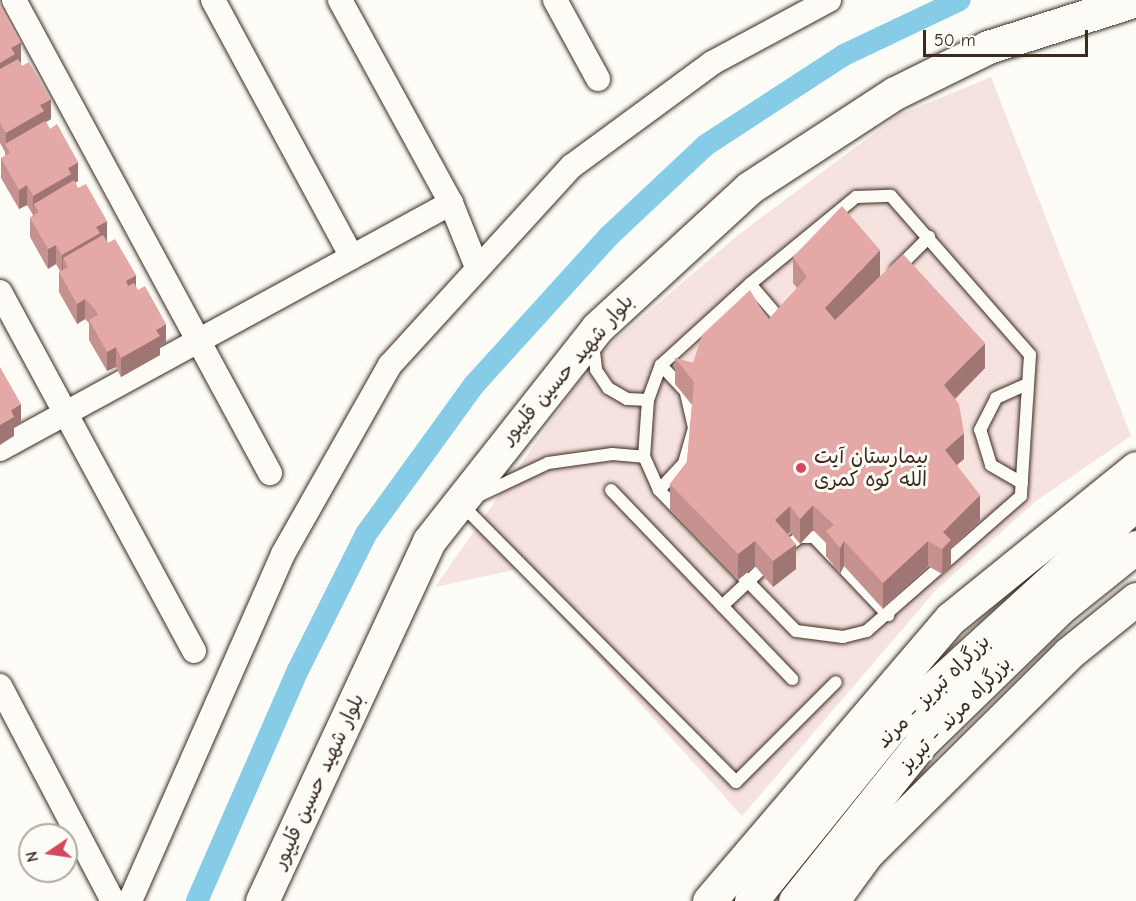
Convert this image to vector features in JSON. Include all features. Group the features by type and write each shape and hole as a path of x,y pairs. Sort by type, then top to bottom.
{"street":[{"path":"14,0 270,472"},
{"path":"213,0 352,257"},
{"path":"340,0 451,203 476,265"},
{"path":"555,0 598,79"},
{"path":"130,901 283,555 390,365 476,265 572,166 712,63 829,0"},
{"name":"بلوار شهید حسین قلیپور","path":"262,901 451,516 597,328 749,188 896,93 988,47 1136,0"},
{"path":"0,449 451,203"},
{"path":"0,292 194,651"},
{"path":"709,901 951,618 1136,468"},
{"name":"بزرگراه تبریز - مرند","path":"752,901 893,725 1136,503"},
{"name":"بزرگراه مرند - تبریز","path":"795,901 921,743 1061,607 1136,547"},
{"path":"832,901 867,853 1061,661 1136,599"},
{"path":"0,686 113,901"}],"lane":[{"path":"891,196 929,237 1030,355 1021,496 888,615 867,631 843,637 796,631 659,490 644,457 648,400 661,365 750,284 856,197 891,196"},
{"path":"882,284 929,237"},
{"path":"750,284 779,318"},
{"path":"597,328 592,349 596,370 608,388 627,399 648,400"},
{"path":"659,490 684,463 694,428 686,392 661,365"},
{"path":"1022,483 991,465 980,430 996,398 1028,384"},
{"path":"644,457 601,455 548,463 490,488 451,516 736,782 836,682"},
{"path":"611,490 792,679"},
{"path":"722,606 786,546 800,537 814,537 888,615"}],"shaded area":[{"name":"بیمارستان آیت الله کوه کمری","path":"991,77 1131,436 1036,501 936,590 742,816 518,569 435,587 596,357 738,235 899,115"}],"building":[{"path":"0,5 21,42 11,48 15,54 0,63"},
{"path":"18,59 22,66 29,62 51,99 40,105 44,111 6,133 0,123 0,69"},
{"path":"45,121 50,129 57,124 78,162 68,168 71,174 33,196 27,185 19,190 1,158 10,153 5,144"},
{"path":"74,180 78,188 86,184 107,221 96,227 100,233 62,255 56,245 48,249 30,218 39,212 34,204"},
{"path":"842,206 880,250 825,308 835,320 903,254 985,343 944,385 959,404 964,433 945,450 980,495 943,532 951,540 942,549 928,541 883,583 844,541 840,548 826,531 834,525 813,505 800,519 790,506 775,520 796,544 773,561 755,541 738,554 670,484 687,462 694,382 675,358 693,363 702,335 750,290 768,320 807,277 793,257"},
{"path":"103,235 108,243 115,239 136,275 126,281 128,286 134,283 138,290 145,286 166,324 156,330 160,336 121,358 116,347 107,352 89,320 98,315 94,308 85,299 77,304 59,272 68,267 63,258"},
{"path":"0,367 21,404 11,410 14,417 0,425"}],"waterway":[{"path":"197,901 297,672 366,534 473,386 608,237 706,145 844,55 960,0"}],"place":[{"name":"بیمارستان آیت الله کوه کمری","path":"801,468"}]}
